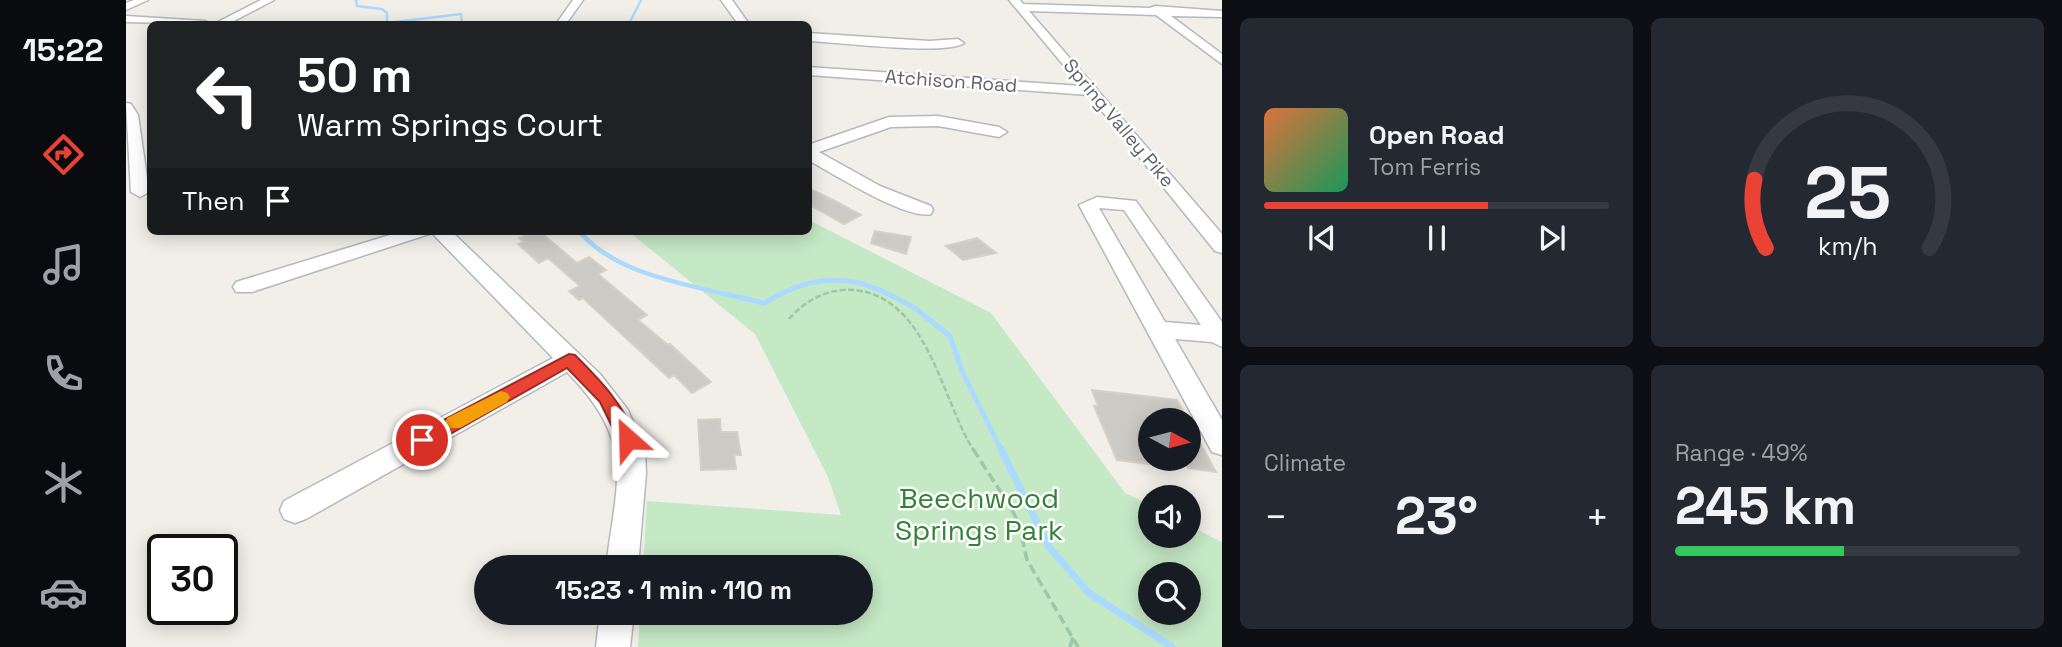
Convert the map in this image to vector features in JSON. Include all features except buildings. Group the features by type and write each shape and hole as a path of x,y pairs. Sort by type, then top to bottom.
{"street":[{"path":"126,7 143,0"},
{"path":"226,21 269,0"},
{"path":"563,21 578,0"},
{"path":"726,0 742,21"},
{"path":"1143,0 1222,60"},
{"path":"1017,3 1222,13"},
{"name":"Spring Valley Pike","path":"1017,3 1222,247"},
{"path":"126,19 158,21"},
{"path":"812,37 929,45 958,43"},
{"name":"Atchison Road","path":"812,71 1094,92"},
{"path":"126,107 131,114 139,192"},
{"path":"812,151 889,122 937,121 999,132"},
{"path":"812,154 874,190 924,210"},
{"path":"1221,336 1130,205 1097,202 1088,205 1222,444"},
{"path":"244,287 410,235"},
{"path":"444,235 606,398 619,417 628,439 632,472 623,555"},
{"path":"1157,329 1221,336"},
{"path":"295,510 569,360"},
{"path":"614,647 616,625"}],"path":[{"path":"789,320 799,306 833,289 852,289 882,299 908,317 929,356 962,432 1018,520 1026,559 1078,647"},
{"path":"1070,647 1073,637"}],"green space":[{"name":"Beechwood Springs Park","path":"812,222 991,313 1125,493 1138,499 1138,548 1201,548 1201,532 1222,542 1222,647 638,647 639,625 873,625 873,555 644,555 647,501 841,515 828,477 755,334 633,235 812,235"}],"waterway":[{"path":"356,0 357,6 382,9 387,13 387,21"},
{"path":"630,21 641,0"},
{"path":"403,21 461,14 462,21"},
{"path":"583,235 610,257 629,267 670,281 732,296"},
{"path":"777,296 806,284 834,280 863,284 892,296"},
{"path":"725,294 764,303 780,294"},
{"path":"889,294 916,309 950,336 962,371 1001,449"},
{"path":"1001,449 1049,547 1089,593 1172,647"}],"slow traffic":[{"path":"454,423 501,397"}],"route":[{"path":"422,440 569,360 606,398 619,417 628,439"}]}
